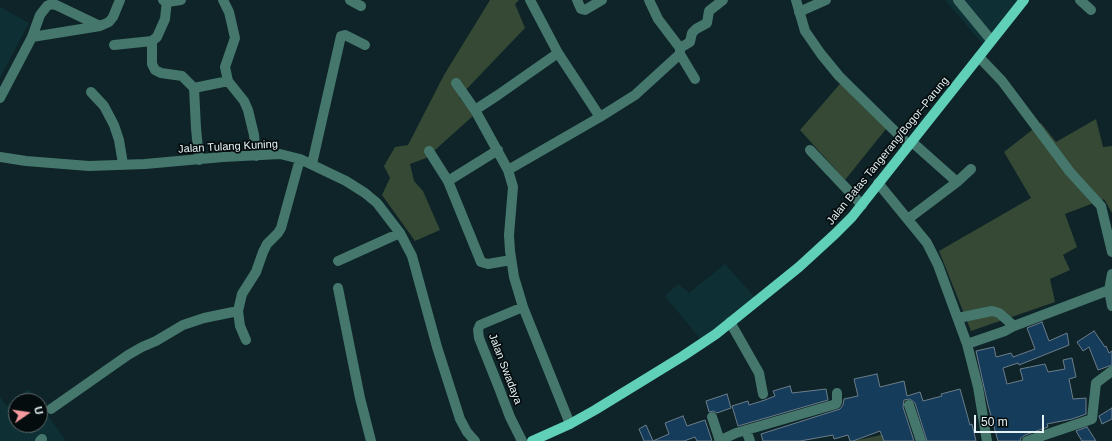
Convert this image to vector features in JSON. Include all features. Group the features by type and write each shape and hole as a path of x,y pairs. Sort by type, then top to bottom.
{"main road":[{"name":"Jalan Batas Tangerang/Bogor–Parung","path":"532,441 570,424 677,360 716,334 799,267 835,234 862,205 1024,0"}],"street":[{"path":"32,37 100,26 109,22 113,17 120,0"},
{"path":"114,45 152,41 156,37 165,19 167,9 166,1 181,0"},
{"path":"223,0 229,12 235,38 225,67 228,81 240,95 248,110 254,135 256,156"},
{"path":"350,0 361,6"},
{"path":"530,0 558,53 600,118"},
{"path":"577,0 581,9 585,10 602,0"},
{"path":"649,0 658,19 680,51 695,79"},
{"path":"796,0 805,31 828,64 911,143 957,182"},
{"path":"799,12 826,0"},
{"path":"958,0 992,40"},
{"path":"1080,0 1091,10"},
{"path":"508,170 600,118 635,95 690,42 692,33 707,23 709,11 720,1"},
{"path":"0,98 32,37 40,15 47,6 51,4 56,5 100,26"},
{"path":"312,164 342,36 345,35 365,45"},
{"path":"152,41 152,64 155,70 161,73 182,76 194,88 199,160"},
{"path":"475,110 558,53"},
{"path":"978,57 1002,81 1070,172 1102,206 1112,252"},
{"path":"194,88 228,81"},
{"path":"456,83 475,110 508,170 513,187 509,235 514,277 522,307 570,424"},
{"path":"91,92 104,106 112,120 119,140 123,164"},
{"path":"448,181 498,150"},
{"path":"810,150 862,205"},
{"path":"429,151 448,181 481,262 488,264 511,260"},
{"name":"Jalan Tulang Kuning","path":"0,157 26,161 89,166 145,164 223,157 280,154 300,159 346,181 365,193 377,203 400,233 412,256 437,347 458,414 466,432 475,441"},
{"path":"246,340 240,326 238,311 242,294 256,272 267,244 281,228 300,159"},
{"path":"908,219 957,182 971,169"},
{"path":"878,183 932,251 967,344 978,387 987,441"},
{"path":"338,261 400,233"},
{"path":"1112,274 1109,290 1112,306"},
{"path":"338,288 371,441"},
{"path":"967,344 1005,331 1014,326 1109,290"},
{"name":"Jalan Swadaya","path":"522,307 480,325 478,330 479,338 498,388 522,441"},
{"path":"51,409 128,355 183,325 204,318 238,311"},
{"path":"958,318 992,311 999,313 1014,326"},
{"path":"730,322 759,373 763,394"},
{"path":"1027,441 1092,419 1096,383 1112,371"},
{"path":"712,417 720,441 736,433 836,404 837,393"},
{"path":"909,404 921,441"},
{"path":"746,430 750,441"}],"shaded area":[{"path":"945,0 1025,0 987,49"},
{"path":"0,7 29,23 0,78"},
{"path":"725,264 757,300 702,341 665,296 678,284 689,293"},
{"path":"29,389 32,393 24,393"},
{"path":"0,396 6,406 8,405 8,433 48,433 48,415 66,441 0,441"}],"green space":[{"path":"490,0 519,0 515,4 525,28 459,97 474,115 426,158 410,164 414,181 423,191 440,230 415,241 382,195 390,178 384,166 395,147 408,145 444,75"},
{"path":"846,77 890,124 845,180 800,130"},
{"path":"1096,119 1103,147 1112,146 1112,213 1104,199 1065,214 1077,247 1063,255 1070,270 1050,279 1055,302 971,331 939,251 1031,198 1004,152 1041,123 1056,142"},
{"path":"895,432 898,441 853,441"}],"building":[{"path":"1042,322 1049,341 1067,333 1069,345 1019,365 1018,363 1003,368 1007,384 1023,380 1020,369 1045,364 1048,372 1065,369 1063,360 1072,358 1076,377 1069,379 1073,399 1086,398 1086,414 1072,419 1047,424 1048,427 1025,435 1020,439 1021,441 998,441 976,351 994,347 996,357 1011,353 1013,357 1035,349 1027,328"},
{"path":"1094,331 1105,347 1106,346 1109,353 1112,351 1112,365 1098,370 1089,347 1083,351 1077,342"},
{"path":"877,374 880,387 904,381 907,396 920,392 923,401 960,389 976,441 927,441 915,403 910,399 904,400 903,407 914,441 884,441 880,431 853,441 850,441 848,435 834,439 833,435 800,441 763,441 761,434 840,409 843,405 844,399 858,396 854,379"},
{"path":"790,386 792,393 826,389 828,400 738,426 732,406 748,401 749,405 765,400 775,396 773,391"},
{"path":"727,394 731,408 717,413 713,411 709,412 706,401"},
{"path":"1112,408 1112,419 1102,424 1099,416"},
{"path":"683,416 687,426 705,420 712,441 697,441 695,437 684,441 653,441 669,434 665,423"},
{"path":"646,425 653,441 644,441 639,429"},
{"path":"1087,427 1096,441 1082,441 1076,431"}]}
